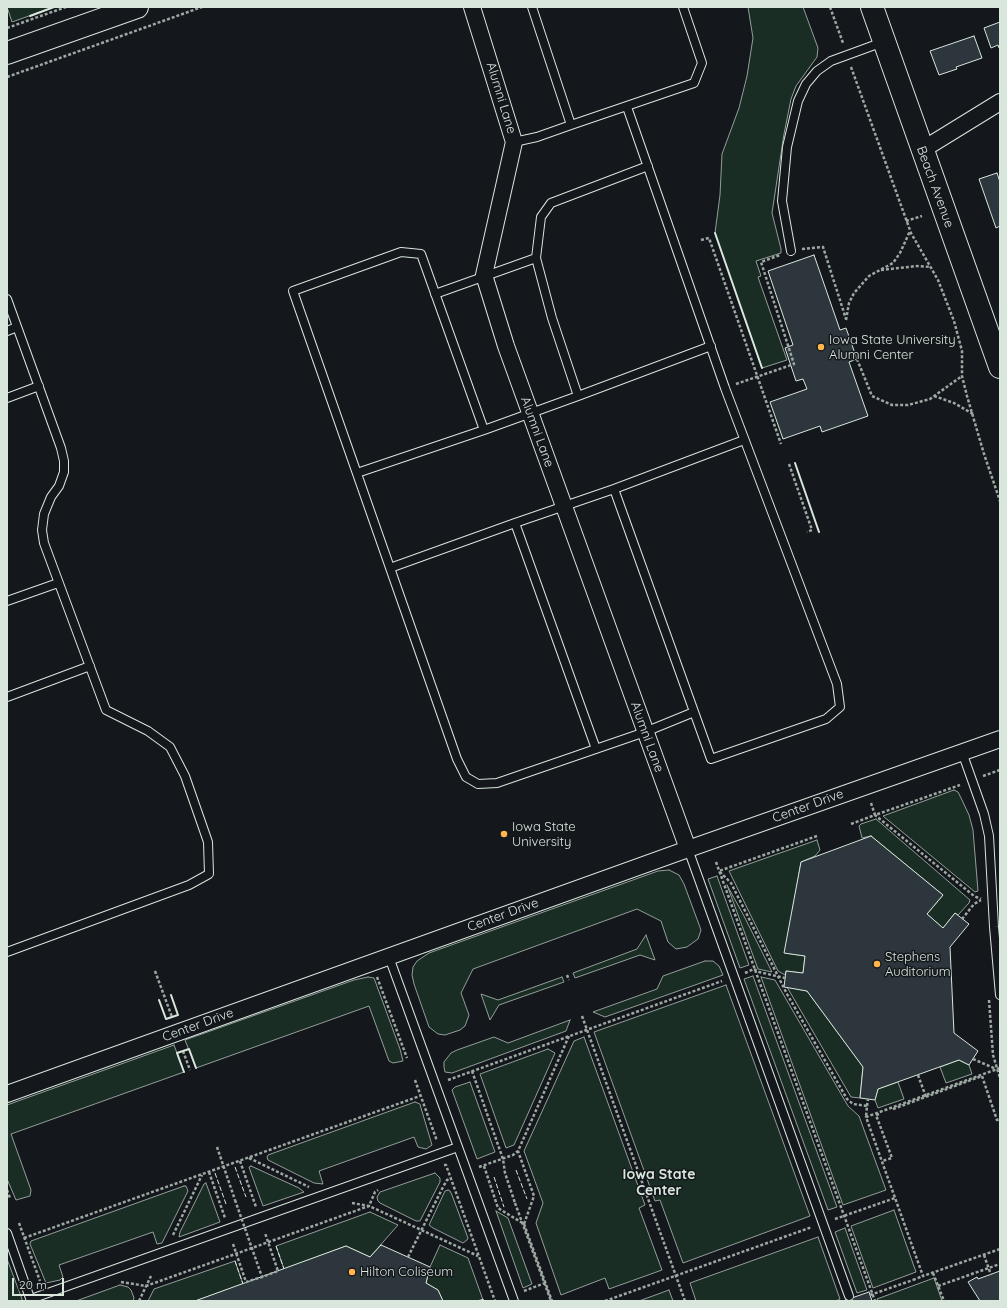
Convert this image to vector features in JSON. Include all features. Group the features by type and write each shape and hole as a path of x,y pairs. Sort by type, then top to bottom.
{"street":[{"path":"7,53 137,7"},
{"name":"Alumni Lane","path":"472,7 514,142 484,275 506,346 530,414 688,849"},
{"name":"Beach Avenue","path":"872,7 1000,367"},
{"path":"922,150 1000,102"},
{"name":"Center Drive","path":"7,1094 688,849 1000,739"}],"lane":[{"path":"532,7 571,126"},
{"path":"514,142 537,137 571,126 694,83 702,63 684,7"},
{"path":"791,251 782,201 787,147 798,100 806,84 817,70 831,61 884,42"},
{"path":"614,489 711,759 826,719 840,707 837,684 744,440 627,107"},
{"path":"578,396 552,318 536,258 541,217 551,203 648,166"},
{"path":"484,430 421,254 401,252 293,291 457,759 466,777 478,784 497,783 645,732 694,712"},
{"path":"435,294 484,275 536,258"},
{"path":"7,299 61,448 64,461 64,472 59,486 51,497 44,514 42,530 44,543 58,583 106,710 148,731 170,747 185,776 208,842 209,874 189,885 7,952"},
{"path":"7,331 17,327"},
{"path":"357,473 530,414 711,346"},
{"path":"7,398 39,386"},
{"path":"390,568 614,489 744,440"},
{"path":"516,523 596,749"},
{"path":"7,601 58,583"},
{"path":"7,697 90,666"},
{"path":"962,752 984,814 989,836 994,927 1000,995"},
{"path":"688,849 849,1296"},
{"path":"388,957 514,1301"},
{"path":"7,1233 31,1300 458,1147"}],"path":[{"path":"7,28 66,7"},
{"path":"7,78 202,7"},
{"path":"830,7 844,46"},
{"path":"849,62 910,231 915,243 931,267 946,299 962,351 962,376 984,454 1000,501"},
{"path":"906,221 922,216"},
{"path":"734,385 794,364 761,262 791,251 823,247 846,320 849,304 854,293 869,276 893,263 900,253 910,231"},
{"path":"701,240 709,238 781,444"},
{"path":"879,270 917,266 931,267"},
{"path":"857,359 872,396 892,405 908,405 921,402 934,396 962,376"},
{"path":"934,396 954,403 973,414"},
{"path":"788,464 812,530 807,532"},
{"path":"983,776 1000,770"},
{"path":"851,824 962,784"},
{"path":"871,803 875,815 974,896 983,900 974,904 962,919"},
{"path":"719,871 817,836"},
{"path":"716,862 874,1301"},
{"path":"719,871 731,883 778,977 847,1099 853,1104 867,1106"},
{"path":"372,962 406,1058"},
{"path":"742,974 754,970 785,978"},
{"path":"155,972 172,1017"},
{"path":"567,975 569,980"},
{"path":"448,1080 726,979"},
{"path":"582,1016 685,1301"},
{"path":"479,1168 513,1155 518,1151 570,1036"},
{"path":"183,1051 190,1070"},
{"path":"973,1059 998,1068"},
{"path":"866,1117 998,1068"},
{"path":"472,1071 503,1158 505,1173 515,1203 551,1301"},
{"path":"918,1075 926,1097"},
{"path":"882,1161 892,1158 876,1115 982,1076 997,1120 1000,1118"},
{"path":"415,1080 437,1141"},
{"path":"418,1090 424,1088"},
{"path":"24,1238 420,1096"},
{"path":"868,1099 866,1117 923,1276"},
{"path":"217,1147 262,1277"},
{"path":"518,1151 534,1196 524,1224"},
{"path":"248,1158 314,1190"},
{"path":"240,1161 257,1210"},
{"path":"446,1165 478,1256 496,1301"},
{"path":"484,1166 498,1208 524,1224 551,1301"},
{"path":"209,1172 226,1221"},
{"path":"170,1240 202,1175"},
{"path":"408,1257 443,1187 450,1178 455,1176"},
{"path":"7,1190 10,1198"},
{"path":"831,1221 895,1198"},
{"path":"352,1202 369,1206 478,1256"},
{"path":"119,1282 146,1286 369,1206"},
{"path":"19,1223 40,1281"},
{"path":"605,1301 814,1227"},
{"path":"233,1244 246,1282 262,1277 278,1271 265,1233"},
{"path":"870,1295 923,1276 934,1274 1000,1249"},
{"path":"984,1255 991,1275"},
{"path":"938,1286 1000,1264"},
{"path":"934,1274 944,1301"},
{"path":"139,1301 151,1276"},
{"path":"524,1291 545,1283"}],"green space":[{"path":"7,7 54,7 12,22"},
{"path":"748,7 803,7 818,48 817,57 796,86 791,99 784,134 772,213 781,253 756,261 761,276 758,277 787,360 762,368 715,233 720,195 722,154 739,108 747,76 753,38"},
{"path":"954,790 958,792 962,800 969,815 973,830 978,891 975,892 883,816"},
{"path":"876,819 970,900 958,915 955,913 943,928 927,914 943,895 871,836 862,838 859,826"},
{"path":"817,840 820,850 815,856 801,862 785,953 805,956 803,973 786,971 785,975 778,971 729,871"},
{"path":"669,870 679,875 684,884 701,930 698,939 687,947 676,949 668,942 661,921 637,909 473,969 461,993 469,1015 465,1026 460,1030 445,1035 438,1034 429,1027 412,975 413,967 417,961 429,953 658,871"},
{"path":"717,876 749,965 740,968 708,879"},
{"path":"727,885 744,916 772,972 758,969"},
{"path":"646,935 655,960 640,955 575,978 573,973 637,949"},
{"path":"705,961 713,961 719,966 723,975 605,1017 593,1012 657,989 663,976"},
{"path":"753,976 837,1207 828,1210 744,979"},
{"path":"368,977 374,978 403,1061 393,1063 389,1061 369,1006 196,1068 185,1040 354,980"},
{"path":"562,977 564,982 499,1005 490,1020 481,994 498,1000"},
{"path":"761,977 775,980 848,1106 859,1116 886,1190 843,1205"},
{"path":"726,985 810,1216 683,1263 660,1200 655,1201 594,1032"},
{"path":"787,987 807,991 863,1067 860,1098 851,1097"},
{"path":"570,1020 566,1031 452,1073 445,1072 444,1062 451,1053 457,1050 494,1037 508,1043"},
{"path":"584,1037 645,1205 639,1208 662,1270 609,1289 605,1278 561,1295 536,1223 543,1203 524,1151 574,1041"},
{"path":"174,1045 184,1072 11,1134 31,1190 30,1196 16,1200 7,1179 7,1105"},
{"path":"548,1049 555,1053 514,1145 506,1148 480,1074"},
{"path":"959,1060 969,1065 972,1074 946,1083 940,1067"},
{"path":"470,1082 495,1152 477,1159 452,1090 455,1087"},
{"path":"898,1082 904,1099 878,1108 875,1100 878,1089"},
{"path":"415,1102 420,1104 432,1145 426,1149 418,1147 414,1137 319,1171 323,1184 314,1183 268,1160 268,1155"},
{"path":"251,1166 299,1188 304,1192 263,1206 249,1167"},
{"path":"435,1173 440,1178 440,1182 420,1221 416,1221 378,1201 377,1197 380,1192"},
{"path":"206,1183 220,1222 179,1237 180,1232 204,1184"},
{"path":"186,1186 188,1191 162,1243 157,1244 153,1232 59,1265 63,1277 60,1280 46,1283 30,1244 31,1241"},
{"path":"448,1190 452,1195 468,1238 463,1243 429,1225 445,1191"},
{"path":"894,1210 916,1272 873,1288 851,1226"},
{"path":"496,1211 508,1218 532,1284 523,1288"},
{"path":"370,1212 398,1225 370,1257 346,1246 284,1269 276,1246"},
{"path":"845,1228 867,1290 857,1293 835,1232"},
{"path":"818,1237 840,1299 836,1301 696,1301 690,1283"},
{"path":"440,1245 468,1258 483,1300 443,1301 438,1290 426,1283 430,1267"},
{"path":"7,1259 22,1299 22,1301 7,1301"},
{"path":"235,1261 243,1284 195,1301 148,1301 154,1289"},
{"path":"934,1278 942,1301 878,1301 877,1299"},
{"path":"120,1285 128,1287 131,1290 134,1298 133,1301 76,1301"},
{"path":"669,1290 673,1301 639,1301"}],"building":[{"path":"1000,22 1000,48 998,45 991,48 984,28"},
{"path":"974,36 982,58 939,75 930,51"},
{"path":"997,173 1000,182 1000,226 996,228 979,179"},
{"name":"Iowa State University Alumni Center","path":"814,255 840,330 846,328 857,359 849,362 868,416 822,432 820,426 783,439 770,402 807,389 803,379 796,381 785,348 793,345 768,271"},
{"name":"Stephens Auditorium","path":"871,836 943,895 927,914 943,928 955,913 969,924 950,947 954,1033 978,1051 969,1065 959,1060 878,1089 875,1100 860,1098 863,1067 807,991 784,987 786,971 803,973 805,956 784,953 801,862"},
{"name":"Hilton Coliseum","path":"381,1245 430,1267 426,1283 438,1290 443,1301 195,1301 346,1246 370,1257"},
{"path":"1000,1271 1000,1301 980,1301 968,1282 977,1277 978,1279"},
{"path":"869,1292 872,1301 843,1301"}],"fence":[{"path":"235,1167 246,1197"},
{"path":"516,1170 527,1199"},
{"path":"215,1173 226,1204"},
{"path":"494,1177 504,1207"},
{"path":"276,1246 284,1269"},
{"path":"235,1261 243,1284"}],"wall":[{"path":"30,16 54,7"},
{"path":"715,233 762,368"},
{"path":"795,463 819,532"},
{"path":"159,1000 166,1019 178,1015 171,995"},
{"path":"184,1072 177,1053 189,1049 196,1068"},
{"path":"479,1301 483,1300"}],"place":[{"name":"Iowa State University Alumni Center","path":"821,347"},
{"name":"Iowa State University","path":"504,834"},
{"name":"Stephens Auditorium","path":"877,964"},
{"name":"Hilton Coliseum","path":"352,1272"}],"district":[{"name":"Iowa State Center","path":"659,1184"}]}
